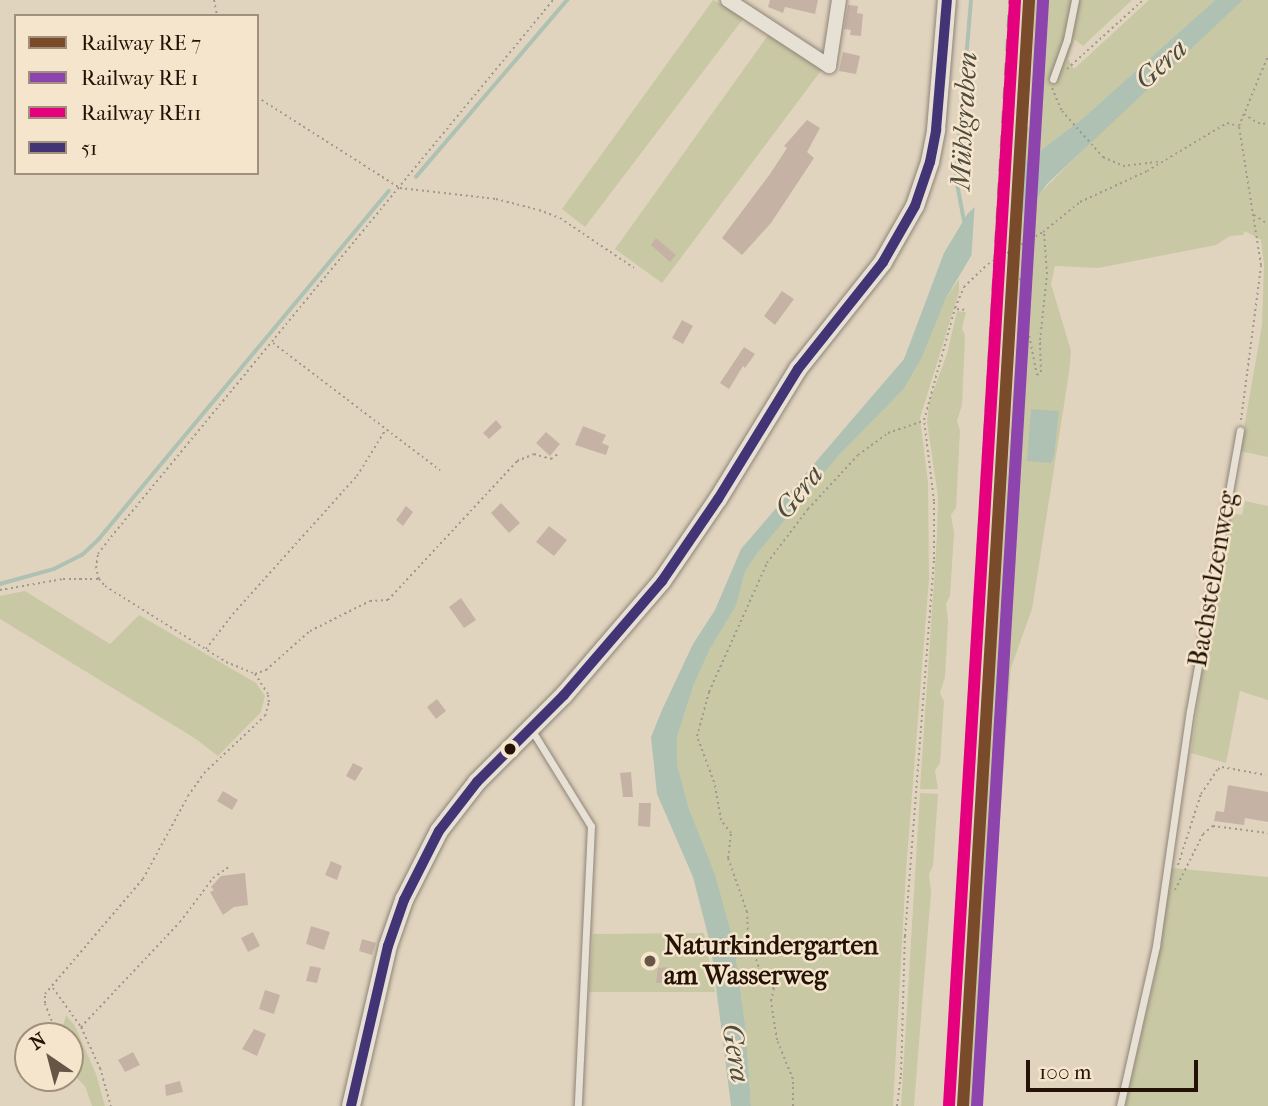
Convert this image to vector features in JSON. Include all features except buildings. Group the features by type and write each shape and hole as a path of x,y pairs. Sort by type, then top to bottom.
{"street":[{"path":"728,0 829,66 839,0"},
{"path":"351,1106 388,946 404,900 426,853 453,810 530,729 662,581 718,499 798,369 883,262 915,206 930,162 941,94 947,0"}],"lane":[{"path":"1053,79 1070,28 1075,0"},
{"name":"Bachstelzenweg","path":"1120,1106 1156,946 1190,711 1240,430"},
{"path":"530,729 591,827 578,1106"}],"path":[{"path":"552,0 111,537 98,554 96,568 99,579 105,586 206,649 246,672 255,674 266,670 310,631 370,601 388,600 517,461 534,454 551,459 558,454"},
{"path":"1047,0 1041,75 1062,111 1103,157 1123,166 1159,162"},
{"path":"1051,90 1053,79 1143,0"},
{"path":"1240,430 1261,265 1239,126 1268,56"},
{"path":"259,98 400,188 518,203 555,215 634,268"},
{"path":"1243,113 1258,123 1268,124"},
{"path":"897,1106 901,1075 905,936 934,559 934,501 924,420 956,308 964,287 988,264 1044,232 1080,202 1147,171 1227,124 1239,126"},
{"path":"1253,215 1268,224"},
{"path":"1019,279 1024,280 1027,326 1037,375 1041,372 1040,340 1047,274 1044,232"},
{"path":"956,308 967,310"},
{"path":"272,342 440,470"},
{"path":"793,1106 793,1079 777,1040 771,1001 774,988 762,977 748,935 747,912 728,858 731,833 721,820 714,782 697,736 709,692 767,563 808,509 858,455 888,433 924,420"},
{"path":"206,649 233,614 357,476 386,429"},
{"path":"0,590 63,579 99,579"},
{"path":"52,1022 45,1003 45,994 143,878 188,796 204,773 265,716 270,702 255,674"},
{"path":"1177,867 1201,794 1218,769 1265,775"},
{"path":"1174,891 1203,834 1213,825 1268,833"},
{"path":"84,1024 180,922 212,878 230,866"},
{"path":"1170,892 1174,880"},
{"path":"53,987 78,1022"},
{"path":"84,1033 100,1068 111,1106"}],"green space":[{"path":"713,0 746,15 585,227 562,209"},
{"path":"1035,0 1132,0 1083,46 1074,39 1068,59 1074,69 1149,0 1215,0 1082,119 1024,163 1025,127 1029,127"},
{"path":"1243,0 1268,0 1268,457 1240,451 1262,325 1264,265 1261,240 1245,231 1243,235 1230,236 1216,245 1098,268 1055,266 1051,284 1071,351 1069,373 1032,609 1011,668 987,998 982,1106 969,1106 976,955 1017,326 1020,213 1130,103"},
{"path":"769,34 823,68 662,283 615,249"},
{"path":"959,279 959,292 920,418 928,482 929,579 906,871 893,1106 751,1106 746,1031 734,944 689,809 677,764 677,737 694,684 710,649 736,606 745,572 839,455 903,390 945,300"},
{"path":"957,311 966,312 962,328 965,336 962,405 957,421 960,430 956,508 951,515 954,533 950,596 946,604 948,621 945,677 940,693 944,701 940,763 935,771 938,789 920,789 938,497 927,422 929,402 947,354"},
{"path":"1245,501 1268,506 1268,700 1240,691 1226,763 1191,753 1207,637 1230,513 1242,515"},
{"path":"25,591 110,644 139,615 256,683 265,696 261,712 218,756 196,739 0,619 0,596"},
{"path":"920,793 938,794 933,866 929,874 931,892 914,1106 901,1106"},
{"path":"1172,868 1268,877 1268,1106 1125,1106 1155,976"},
{"name":"Naturkindergarten am Wasserweg","path":"704,933 715,992 589,992 593,934"},
{"path":"84,1047 96,1074 105,1106 92,1106 85,1086"}],"water":[{"name":"Gera","path":"1215,0 1243,0 1047,184 1033,203 971,256 945,300 922,357 903,390 839,455 756,555 745,572 736,606 710,649 694,684 677,737 677,764 689,809 715,875 734,944 746,1031 751,1106 731,1106 711,947 693,877 657,794 651,737 662,710 693,644 715,610 741,549 904,359 944,253 968,213 1024,163 1082,119"},
{"path":"1031,409 1059,411 1051,463 1027,461"}],"pier":[{"path":"1023,159 1020,218 971,263 975,201"}],"waterway":[{"path":"416,177 567,0"},
{"name":"Mühlgraben","path":"964,221 956,179 971,0"},
{"path":"0,584 54,569 82,555 98,540 389,191"}],"railway":[{"path":"946,1106 1010,0"}],"transit line":[{"name":"51","path":"351,1106 388,946 404,900 439,831 477,782 564,695 662,581 718,499 798,369 883,262 915,206 930,162 936,130 947,0"},
{"path":"963,1106 1029,0"},
{"path":"977,1106 1043,1"}],"rail line":[{"name":"RE11","path":"949,1105 1015,0"}],"place":[{"name":"Naturkindergarten am Wasserweg","path":"650,961"}]}
